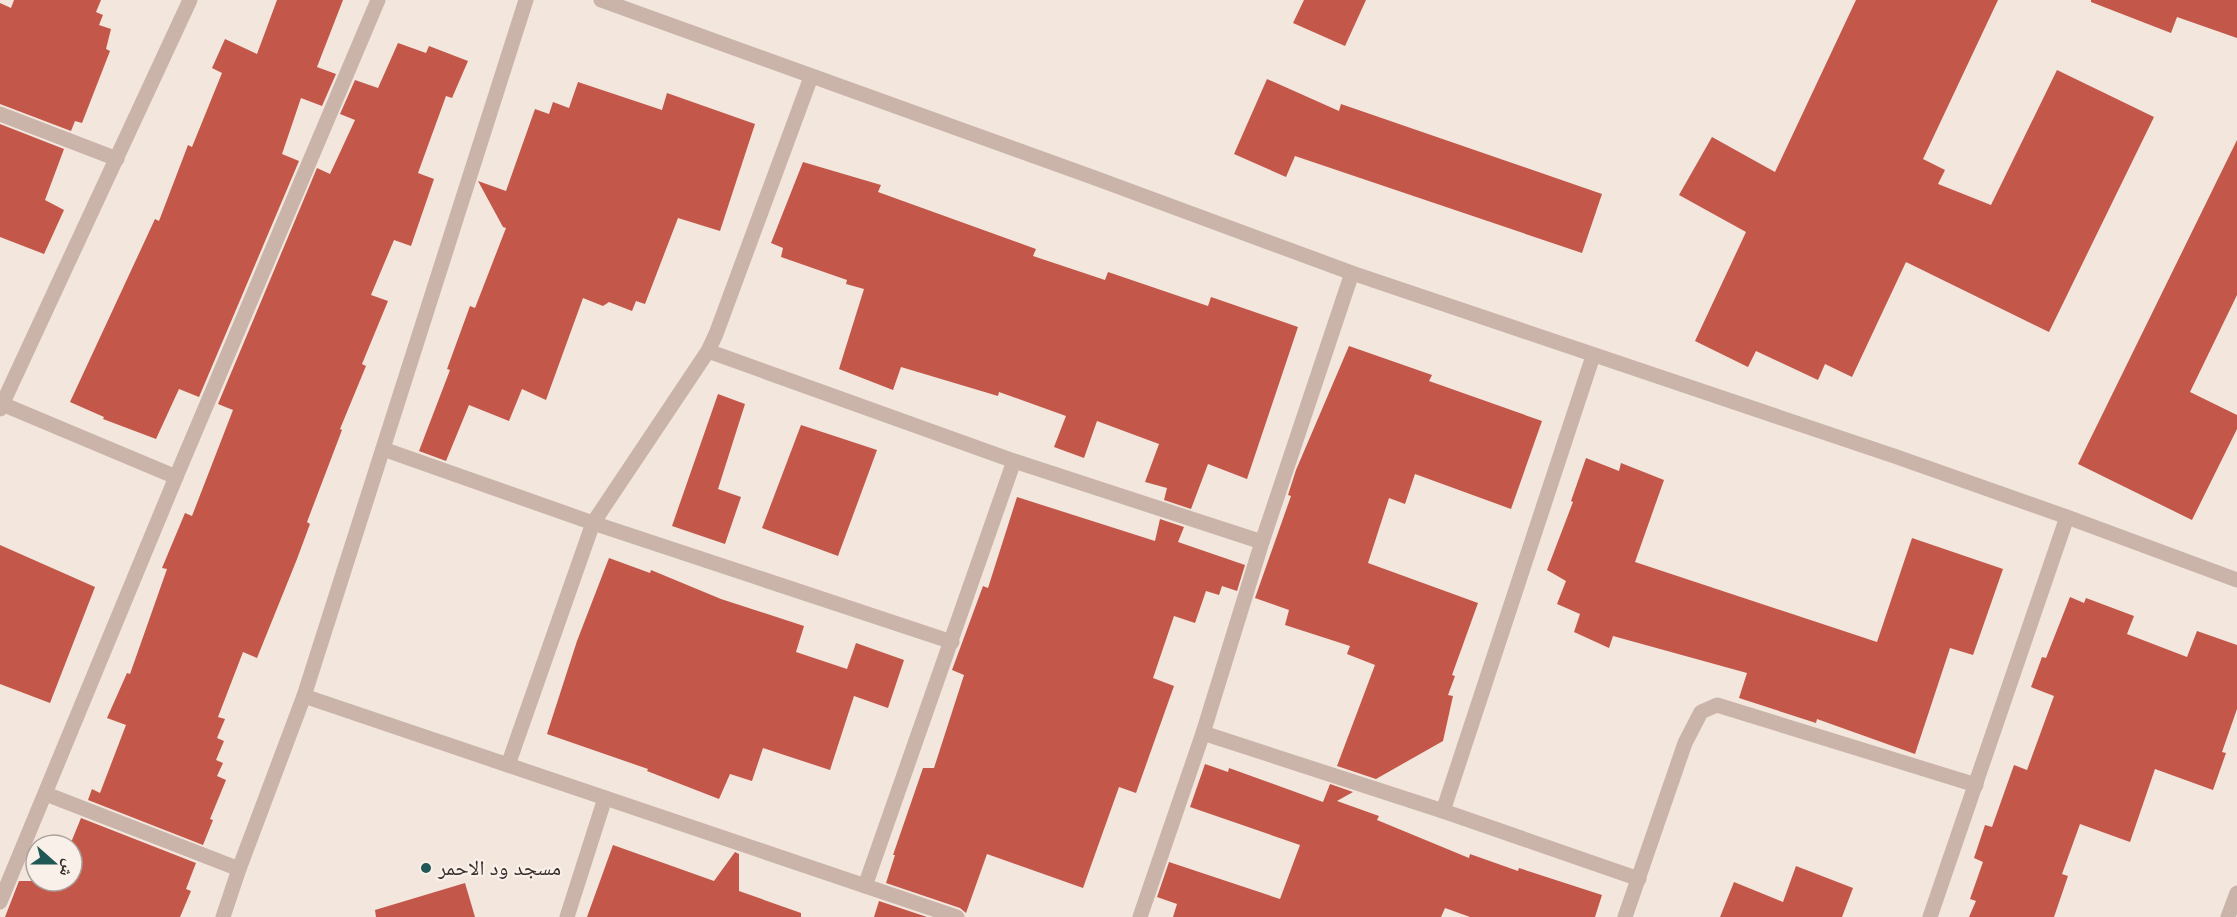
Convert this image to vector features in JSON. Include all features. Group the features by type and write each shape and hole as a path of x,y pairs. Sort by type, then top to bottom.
{"street":[{"path":"176,477 1,406 190,0"},
{"path":"0,902 176,477 378,0"},
{"path":"223,917 304,696 526,0"},
{"path":"601,0 1095,177 1352,273 2067,517 2237,580"},
{"path":"508,765 593,523 708,351 811,77"},
{"path":"0,114 117,159"},
{"path":"1140,917 1203,733 1262,542 1352,273"},
{"path":"708,351 1014,461 1262,542"},
{"path":"1443,811 1593,356"},
{"path":"383,449 593,523 952,642"},
{"path":"865,886 1014,461"},
{"path":"1930,917 2067,517"},
{"path":"304,696 957,917"},
{"path":"1625,917 1685,743 1701,712 1717,705 1976,785"},
{"path":"1203,733 1443,811 1639,879"},
{"path":"46,794 239,869"},
{"path":"567,917 605,798"},
{"path":"2228,917 2237,893"}],"building":[{"path":"14,0 101,0 96,12 103,15 99,25 111,29 106,49 110,51 82,123 75,121 71,131 0,104 0,3 11,8"},
{"path":"277,0 343,0 317,67 336,74 322,106 301,98 282,154 299,161 199,397 179,389 156,439 103,419 104,417 70,402 155,219 159,221 188,145 192,147 222,73 212,68 225,39 257,54"},
{"path":"1304,0 1366,0 1345,46 1293,23"},
{"path":"1856,0 1998,0 1923,159 1945,170 1938,184 1991,205 2057,70 2154,117 2049,332 1906,262 1852,377 1825,364 1818,380 1756,351 1748,367 1695,341 1746,232 1679,195 1712,137 1775,172"},
{"path":"2091,0 2237,0 2237,38 2177,17 2171,33 2091,2"},
{"path":"398,43 426,53 429,46 468,61 452,98 446,96 418,173 434,179 411,246 394,240 371,295 388,301 362,364 366,366 340,429 342,430 307,522 310,524 297,559 257,658 243,652 218,717 225,719 217,738 224,741 216,760 223,763 217,776 226,780 210,819 213,820 203,845 88,800 92,789 100,793 126,725 107,718 127,673 130,674 167,569 162,568 185,513 192,516 233,410 218,404 317,168 330,174 355,120 340,114 355,80 378,88"},
{"path":"1267,79 1339,111 1341,104 1602,194 1582,253 1295,156 1286,177 1234,154"},
{"path":"578,82 662,110 667,93 755,124 720,231 678,218 645,304 636,301 632,311 609,302 603,306 583,298 546,400 522,389 509,421 469,405 446,461 419,451 450,370 447,369 470,306 475,308 506,228 503,227 478,181 506,191 535,109 549,114 553,102 569,108"},
{"path":"0,124 64,149 45,200 64,210 44,254 0,237"},
{"path":"2237,140 2237,295 2190,392 2237,415 2237,429 2192,520 2078,464"},
{"path":"803,162 881,185 878,192 1036,249 1033,256 1105,280 1108,272 1208,306 1211,297 1298,327 1247,479 1208,464 1191,509 1164,500 1167,488 1145,482 1159,444 1097,421 1084,458 1054,447 1066,416 999,392 998,396 901,367 893,390 839,369 864,289 846,284 847,280 781,257 783,248 771,243"},
{"path":"1349,346 1432,375 1429,381 1542,421 1511,509 1415,474 1405,504 1389,498 1368,563 1478,603 1452,675 1455,676 1448,695 1453,696 1443,741 1376,779 1337,766 1375,665 1347,654 1350,646 1285,625 1289,610 1255,598 1291,496 1288,495 1296,470"},
{"path":"718,394 745,404 718,489 741,497 725,544 672,526"},
{"path":"801,425 877,450 838,556 762,528"},
{"path":"1586,458 1619,471 1621,463 1664,480 1635,562 1877,642 1912,538 2003,569 1973,655 1950,648 1915,754 1817,719 1816,723 1739,698 1747,673 1613,636 1609,648 1574,632 1580,614 1557,604 1566,581 1547,570 1573,502 1571,501"},
{"path":"1017,497 1155,541 1160,519 1184,527 1178,542 1245,565 1237,591 1222,586 1219,595 1206,591 1195,623 1174,616 1153,678 1174,686 1136,793 1119,787 1083,888 987,854 966,913 960,908 886,883 895,855 893,855 923,768 934,768 964,675 952,670 983,586 988,588"},
{"path":"0,545 95,587 50,703 0,684"},
{"path":"609,558 650,573 651,570 721,599 804,626 796,652 847,669 856,643 904,660 888,708 854,696 830,770 763,748 752,781 730,774 719,799 647,771 648,769 547,734 577,641"},
{"path":"2070,597 2084,603 2086,598 2134,616 2127,634 2187,657 2197,631 2237,645 2237,709 2222,752 2226,753 2213,790 2155,769 2130,842 2080,824 2062,874 2068,876 2054,917 1969,917 1976,901 1970,899 1983,862 1974,858 1985,825 1992,827 2014,765 2027,770 2054,696 2031,687 2042,657 2046,658"},
{"path":"1205,764 1228,772 1229,768 1323,802 1330,784 1353,792 1337,801 1379,816 1377,820 1469,858 1470,854 1518,871 1519,868 1602,895 1595,917 1470,917 1445,908 1441,917 1173,917 1177,904 1157,897 1169,862 1280,899 1300,845 1190,807"},
{"path":"81,818 196,863 186,889 191,891 180,917 5,917 19,881 24,881 24,893 84,893 84,833 75,833"},
{"path":"613,845 714,881 735,852 739,854 739,891 801,913 801,917 587,917"},
{"path":"1796,866 1853,888 1842,917 1720,917 1734,882 1783,902"},
{"path":"465,883 475,917 376,917 375,910"},
{"path":"879,901 927,917 874,917"}],"place":[{"name":"مسجد ود الاحمر","path":"426,868"}]}
